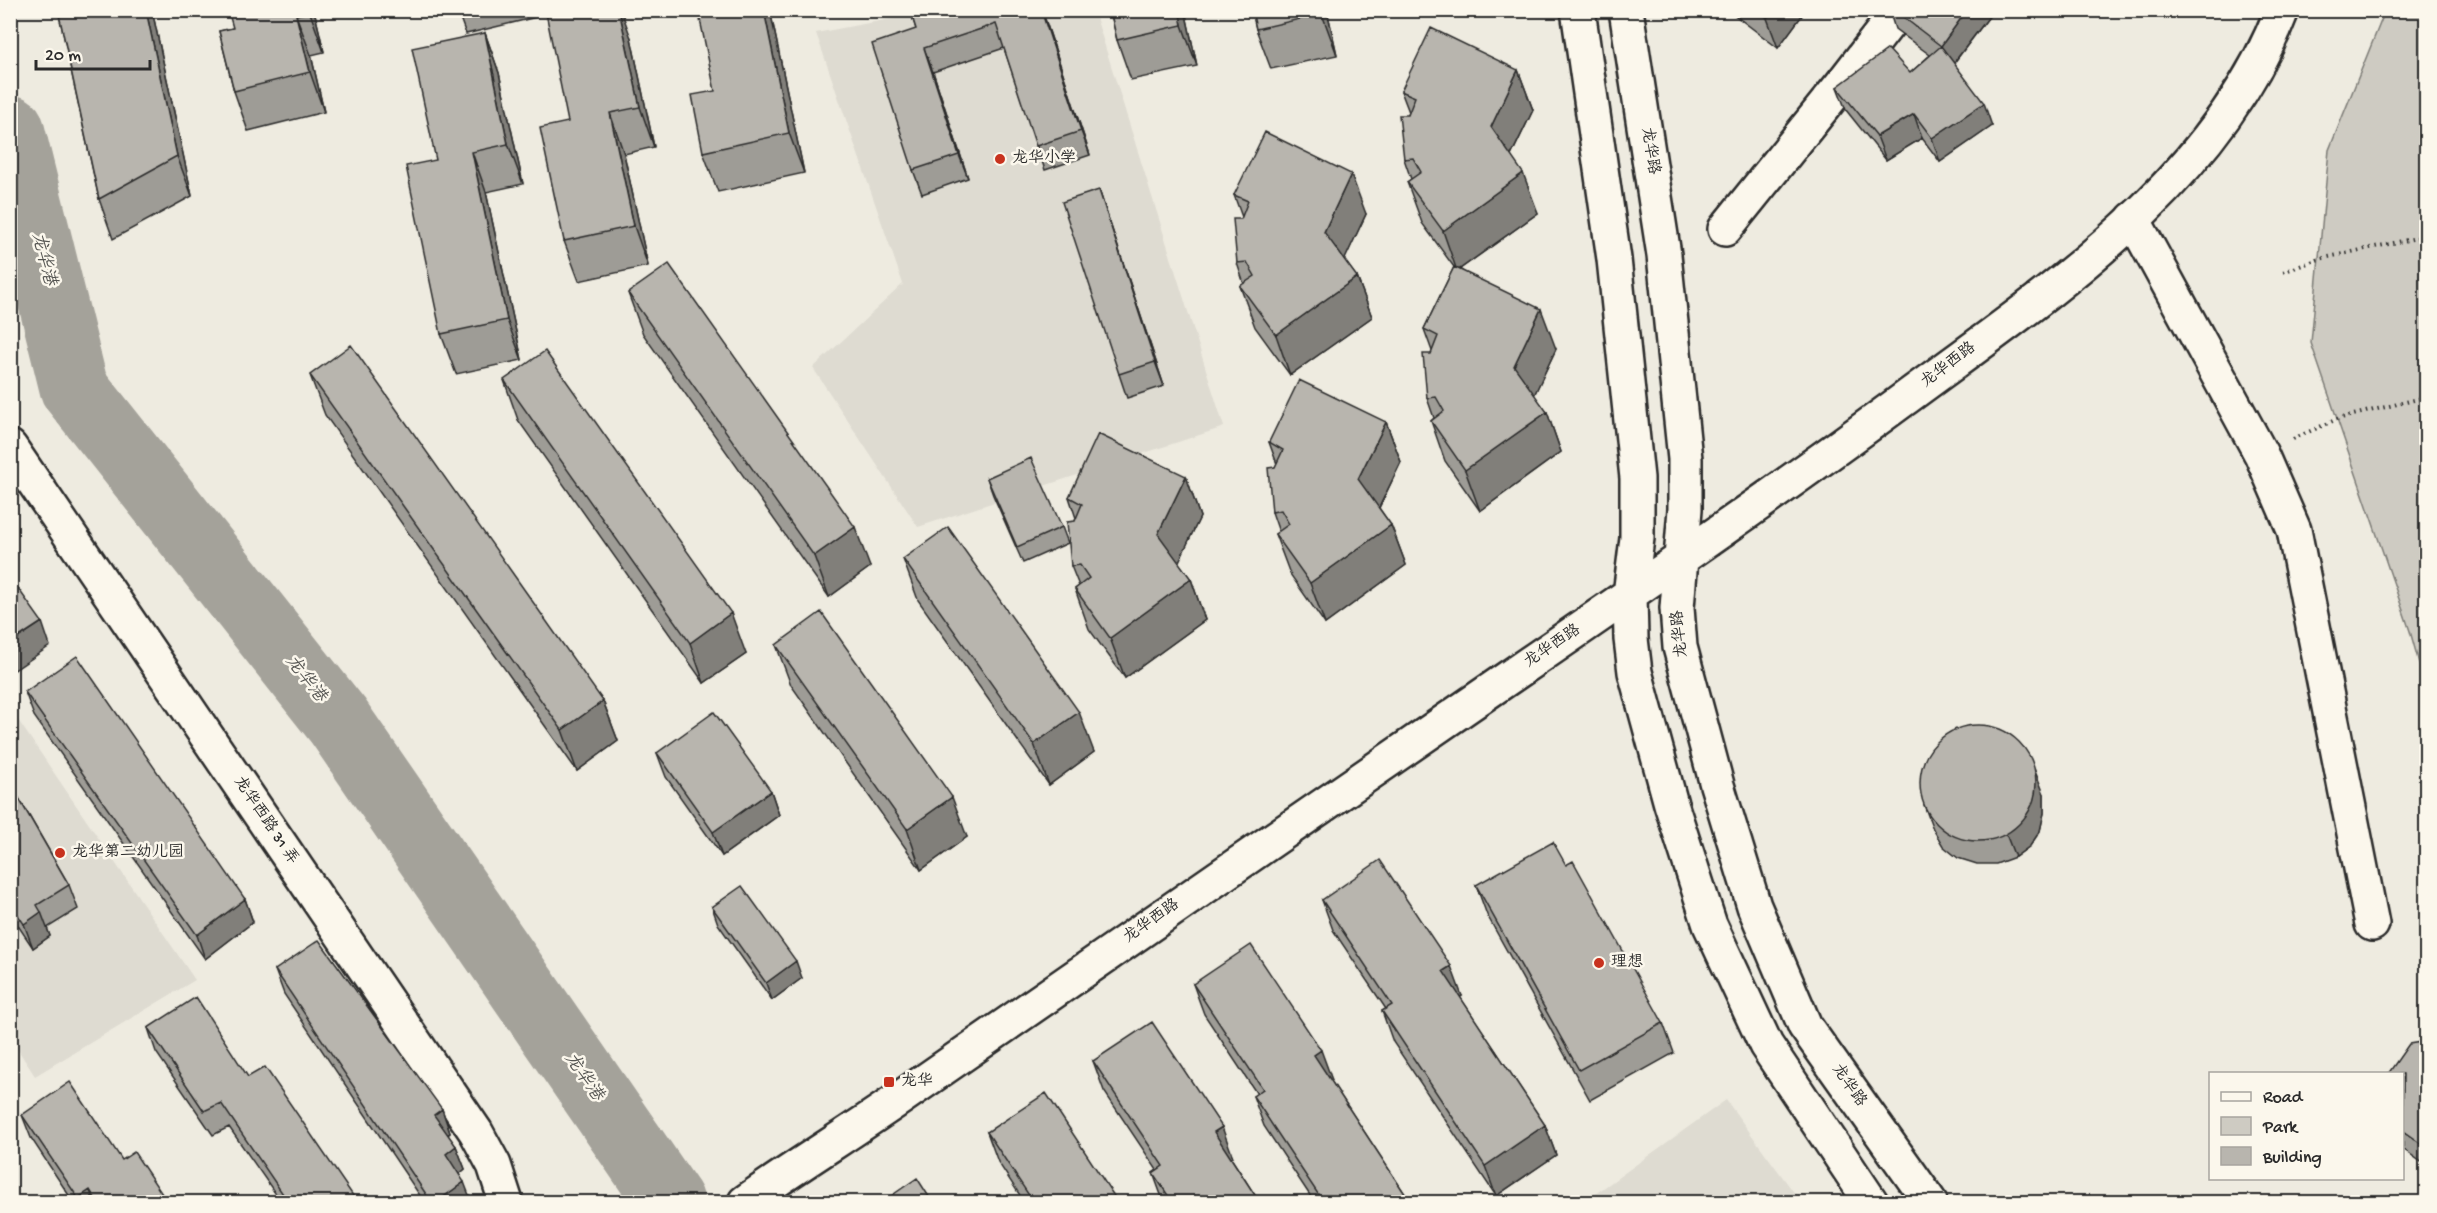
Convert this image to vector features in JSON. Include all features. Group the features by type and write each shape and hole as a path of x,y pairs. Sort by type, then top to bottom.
{"street":[{"path":"1578,10 1614,259 1637,478 1637,538 1630,595 1631,639 1635,672 1671,804 1710,925 1766,1045 1871,1203"},
{"name":"龙华路","path":"1626,10 1664,255 1685,459 1685,509 1677,608 1680,647 1754,906 1805,1026 1930,1203"},
{"path":"1725,229 1899,10"},
{"name":"龙华西路","path":"752,1197 903,1097 1195,893 1680,561 1825,458 2056,286 2133,219 2197,152 2243,89 2265,52 2282,10"},
{"path":"2133,219 2262,454 2295,530 2372,924"},
{"name":"龙华西路 31 弄","path":"10,447 476,1131 494,1165 506,1203"}],"path":[{"path":"2283,272 2319,260 2427,236"},
{"path":"2262,454 2337,420 2427,398"}],"shaded area":[{"name":"龙华小学","path":"932,11 1094,11 1224,427 918,527 813,368 903,284 816,33"},
{"name":"龙华第二幼儿园","path":"18,720 195,980 35,1076 11,1039 10,725"},
{"path":"1726,1100 1801,1202 1584,1202"}],"green space":[{"path":"2385,11 2426,11 2426,688 2410,631 2311,343 2329,150"}],"building":[{"path":"58,10 146,10 177,156 99,199"},
{"path":"228,10 309,10 310,12 296,15 310,72 234,91 219,31 233,28"},
{"path":"558,10 619,10 640,107 610,113 634,226 564,241 540,128 568,122 546,13"},
{"path":"698,10 764,10 789,133 703,152 692,95 715,91"},
{"path":"910,10 1041,10 1081,131 1036,146 996,24 924,48 959,155 913,170 872,44 916,29"},
{"path":"1110,10 1179,10 1182,25 1117,40"},
{"path":"1252,10 1321,10 1322,14 1256,29"},
{"path":"1758,10 1773,10 1767,18"},
{"path":"1894,10 1967,10 1941,46"},
{"path":"1431,28 1518,70 1491,127 1523,173 1443,231 1407,182 1421,172 1413,158 1404,159 1399,115 1408,115 1415,97 1401,91"},
{"path":"485,33 508,144 472,152 507,320 441,334 406,166 436,160 412,48"},
{"path":"1941,46 1984,103 1932,138 1914,114 1877,136 1837,87 1888,49 1910,73"},
{"path":"1265,132 1351,174 1324,232 1357,277 1276,335 1240,286 1255,276 1247,262 1237,263 1233,219 1241,219 1248,201 1234,195"},
{"path":"1099,190 1155,362 1119,374 1062,202"},
{"path":"669,264 855,527 814,556 628,293"},
{"path":"1454,267 1541,309 1514,366 1547,412 1465,470 1431,421 1444,411 1436,397 1427,398 1423,354 1431,354 1438,336 1424,329"},
{"path":"351,345 603,701 562,730 310,375"},
{"path":"545,351 731,613 690,643 504,380"},
{"path":"1299,380 1386,422 1358,479 1391,525 1310,583 1275,534 1289,524 1281,510 1272,512 1268,468 1275,467 1283,450 1269,442"},
{"path":"1098,434 1186,476 1158,534 1191,579 1110,638 1075,589 1089,578 1080,565 1071,566 1067,522 1075,521 1082,504 1069,497"},
{"path":"1031,458 1062,527 1017,547 987,478"},
{"path":"948,527 1079,712 1034,744 903,559"},
{"path":"10,577 42,622 10,643"},
{"path":"821,612 952,797 907,829 776,645"},
{"path":"77,656 245,899 197,935 25,692"},
{"path":"714,712 771,791 713,832 657,753"},
{"path":"1978,725 2000,730 2019,742 2031,761 2036,783 2031,805 2019,824 2000,836 1978,841 1956,836 1937,824 1925,805 1920,783 1925,761 1937,742 1956,730"},
{"path":"10,783 69,885 37,905 41,912 24,924 10,903"},
{"path":"1553,842 1566,865 1573,861 1663,1023 1579,1070 1476,885"},
{"path":"1380,860 1451,966 1443,971 1545,1125 1485,1166 1382,1011 1392,1005 1322,900"},
{"path":"742,886 796,961 766,983 712,907"},
{"path":"319,940 442,1109 434,1115 456,1146 446,1154 464,1182 435,1203 432,1203 275,970"},
{"path":"1251,945 1321,1050 1314,1055 1411,1203 1324,1203 1253,1096 1263,1089 1193,984"},
{"path":"196,997 248,1077 265,1067 358,1203 289,1203 221,1103 204,1111 148,1028"},
{"path":"1152,1022 1222,1127 1214,1132 1260,1203 1173,1203 1153,1173 1163,1166 1093,1061"},
{"path":"2427,1041 2427,1148 2404,1132 2404,1072 2389,1072 2409,1044"},
{"path":"70,1082 122,1160 134,1152 168,1203 98,1203 90,1190 78,1198 22,1115"},
{"path":"1046,1093 1116,1199 1110,1203 1034,1203 987,1132"},
{"path":"917,1178 933,1203 881,1203"}],"waterway":[{"name":"龙华港","path":"10,129 74,388 338,721 670,1202"}],"place":[{"name":"龙华小学","path":"1000,159"},
{"name":"龙华第二幼儿园","path":"60,853"},
{"name":"理想","path":"1599,963"},
{"name":"龙华","path":"889,1082"}]}
